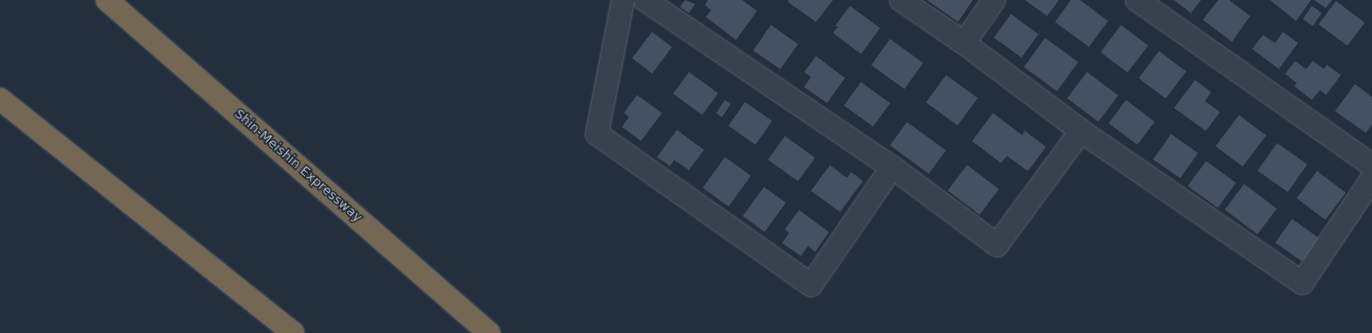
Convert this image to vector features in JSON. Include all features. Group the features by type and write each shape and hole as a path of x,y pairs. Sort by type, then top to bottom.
{"highway":[{"name":"Shin-Meishin Expressway","path":"107,0 489,333"},
{"path":"0,99 293,333"}],"street":[{"path":"623,0 597,134 811,285 892,167"},
{"path":"645,0 892,167 998,245 1081,131"},
{"path":"901,0 964,43 1081,131 1302,283 1372,179"},
{"path":"964,43 994,0"},
{"path":"1137,0 1372,166"}],"building":[{"path":"685,0 695,4 689,13 680,7"},
{"path":"708,0 742,0 757,11 736,40 706,17 711,10 705,5"},
{"path":"789,0 833,0 816,22 788,2"},
{"path":"927,0 973,0 958,22"},
{"path":"1025,0 1059,0 1047,16"},
{"path":"1071,0 1080,0 1108,21 1089,47 1055,22"},
{"path":"1174,0 1201,0 1191,13"},
{"path":"1218,0 1229,0 1250,16 1232,42 1203,20"},
{"path":"1270,0 1311,0 1296,21"},
{"path":"1314,0 1332,0 1326,8"},
{"path":"1336,1 1365,23 1347,46 1319,24"},
{"path":"850,6 880,28 861,54 833,33 838,27 835,26"},
{"path":"1312,6 1322,13 1313,26 1303,19"},
{"path":"1011,14 1039,34 1021,57 994,37"},
{"path":"771,25 798,44 780,69 753,50"},
{"path":"1121,25 1148,45 1128,73 1101,52"},
{"path":"652,32 672,47 652,73 632,58"},
{"path":"1283,32 1298,43 1279,69 1252,49 1263,35 1275,43"},
{"path":"1045,38 1078,62 1057,91 1024,67"},
{"path":"890,39 923,63 904,89 871,65"},
{"path":"1159,51 1186,71 1166,99 1139,78"},
{"path":"816,56 845,78 827,103 804,87 811,77 804,72"},
{"path":"1295,61 1306,69 1313,61 1324,69 1327,65 1341,75 1326,95 1320,90 1312,100 1294,86 1297,83 1285,74"},
{"path":"689,72 718,93 702,115 673,94"},
{"path":"1087,72 1118,95 1098,122 1067,98"},
{"path":"946,75 978,98 958,125 926,103"},
{"path":"1195,80 1211,92 1205,101 1220,112 1206,131 1174,108"},
{"path":"861,82 890,103 873,127 844,105"},
{"path":"1355,84 1372,97 1372,124 1366,133 1335,111"},
{"path":"637,95 662,113 641,141 622,127 629,117 624,113"},
{"path":"725,100 731,104 722,117 716,113"},
{"path":"1126,100 1155,122 1137,145 1109,123"},
{"path":"745,102 772,121 755,145 728,126"},
{"path":"993,113 1022,135 1025,131 1046,147 1028,171 1007,156 1001,163 972,141"},
{"path":"1239,115 1266,135 1243,167 1216,146"},
{"path":"907,122 946,150 929,174 890,145"},
{"path":"677,130 704,150 689,170 674,160 670,166 657,157"},
{"path":"1171,134 1198,153 1180,178 1153,159"},
{"path":"785,136 815,158 798,181 768,159"},
{"path":"1277,143 1307,164 1288,192 1257,171"},
{"path":"725,157 751,176 729,207 703,188"},
{"path":"1206,161 1236,183 1218,208 1188,186"},
{"path":"830,165 847,178 851,172 863,181 840,212 811,191"},
{"path":"967,165 999,189 980,215 948,191"},
{"path":"1317,171 1346,193 1325,220 1297,198"},
{"path":"1244,184 1277,209 1257,234 1225,210"},
{"path":"764,187 786,203 765,232 743,216"},
{"path":"799,210 829,232 815,252 808,246 801,256 782,243 789,233 785,229"},
{"path":"1292,219 1319,238 1302,262 1275,243"}]}
